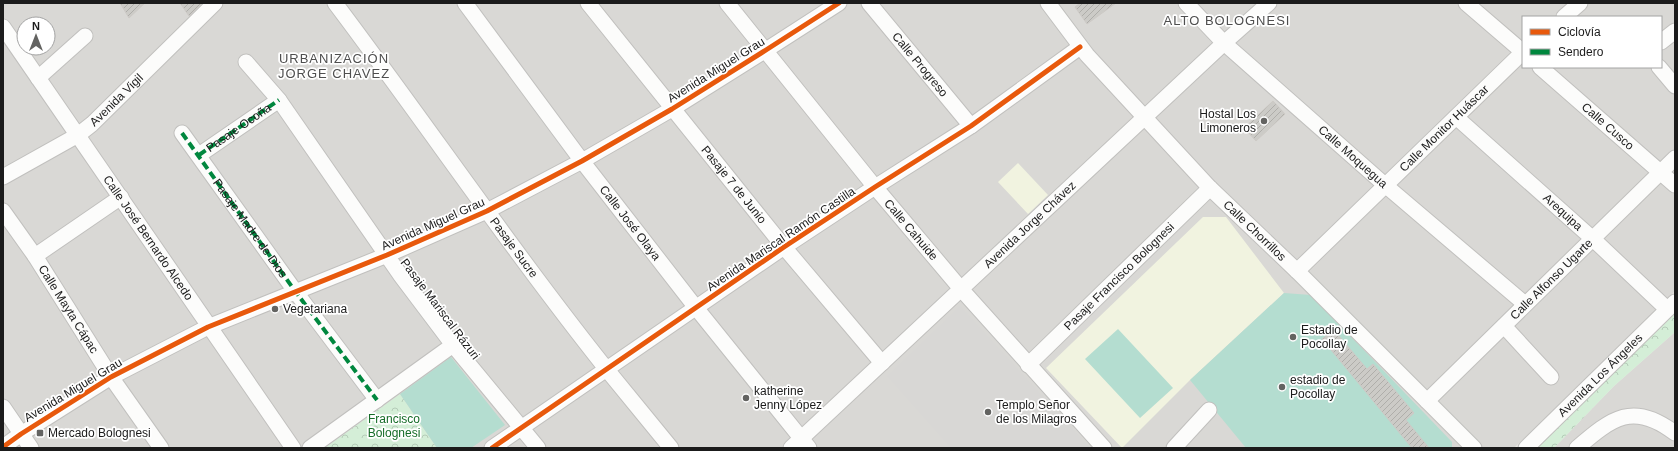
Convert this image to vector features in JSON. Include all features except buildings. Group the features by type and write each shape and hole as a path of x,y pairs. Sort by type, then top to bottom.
{"street":[{"name":"Avenida Vigil","path":"3,177 78,134 92,124 215,3"},
{"name":"Pasaje Sucre","path":"335,3 396,84 487,211 607,370 671,448"},
{"name":"Calle José Olaya","path":"465,3 582,161 800,445"},
{"name":"Pasaje 7 de Junio","path":"588,3 784,248 882,364"},
{"name":"Calle Cahuide","path":"727,3 875,187 961,289 1104,448"},
{"name":"Avenida Miguel Grau","path":"3,447 111,377 208,327 387,255 487,211 582,161 672,109 838,3"},
{"name":"Calle Progreso","path":"869,3 971,126"},
{"name":"Calle Chorrillos","path":"1048,3 1080,47 1210,188 1297,271 1474,448"},
{"name":"Calle Moquegua","path":"1186,3 1224,42 1525,304"},
{"name":"Avenida Jorge Chávez","path":"800,445 961,289 1224,42 1269,3"},
{"path":"1466,3 1522,51"},
{"path":"1565,16 1580,3"},
{"name":"Calle José Bernardo Alcedo","path":"3,27 78,134 208,327 292,448"},
{"path":"1662,41 1675,31"},
{"path":"38,78 85,36"},
{"name":"Avenida Mariscal Ramón Castilla","path":"492,448 784,248 875,187 971,126 1080,47"},
{"name":"Calle Monitor Huáscar","path":"1297,271 1522,53"},
{"name":"Pasaje Mariscal Rázuri","path":"246,62 279,100 400,276 453,345 538,448"},
{"name":"Calle Cusco","path":"1541,68 1675,185"},
{"path":"1660,68 1675,86"},
{"name":"Pasaje Ocoña","path":"199,155 279,100"},
{"name":"Arequipa","path":"1456,117 1592,239 1671,305"},
{"name":"Pasaje Madre de Dios","path":"182,133 295,291 377,400"},
{"name":"Calle Alfonso Ugarte","path":"1427,401 1675,158"},
{"name":"Pasaje Francisco Bolognesi","path":"1028,365 1210,188"},
{"path":"35,256 121,197"},
{"name":"Calle Mayta Cápac","path":"3,211 35,256 111,377 161,448"},
{"name":"Avenida Los Ángeles","path":"1526,448 1671,305"},
{"path":"1504,326 1551,377"},
{"path":"310,448 453,345"},
{"path":"3,407 31,448"},
{"path":"1174,448 1209,410"},
{"path":"1577,448 1596,432 1610,423 1631,415 1656,419 1675,433"}],"shaded area":[{"path":"3,3 1675,3 1675,291 1514,448 3,448"},
{"path":"1018,163 1048,195 1028,214 998,182"},
{"path":"1203,217 1226,217 1284,293 1190,380 1122,448 1046,368"},
{"name":"Estadio de Pocollay","path":"1284,293 1311,295 1452,442 1452,448 1246,448 1190,380"},
{"name":"Templo Señor de los Milagros","path":"960,306 1090,448 951,448 887,376"},
{"path":"1118,329 1173,388 1140,418 1085,359"},
{"path":"1675,332 1675,448 1554,448 1614,386"},
{"path":"451,357 505,425 471,448 437,448 400,394"}],"green space":[{"path":"1675,314 1675,332 1614,386 1554,448 1535,448 1606,376"},
{"name":"Francisco Bolognesi","path":"400,394 437,448 325,448"}],"marked path":[{"path":"199,155 279,100"},
{"path":"182,133 295,291 377,400"}],"cycle path":[{"path":"3,447 111,377 208,327 387,255 487,211 582,161 672,109 839,3"},
{"path":"492,448 784,247 971,126 1080,47"}],"place":[{"name":"Hostal Los Limoneros","path":"1264,121"},
{"name":"Vegetariana","path":"275,309"},
{"name":"Estadio de Pocollay","path":"1293,337"},
{"name":"estadio de Pocollay","path":"1282,387"},
{"name":"katherine Jenny López","path":"746,398"},
{"name":"Templo Señor de los Milagros","path":"988,412"},
{"name":"Mercado Bolognesi","path":"40,433"}],"district":[{"name":"ALTO BOLOGNESI","path":"1227,20"},
{"name":"URBANIZACIÓN JORGE CHAVEZ","path":"334,66"}]}
